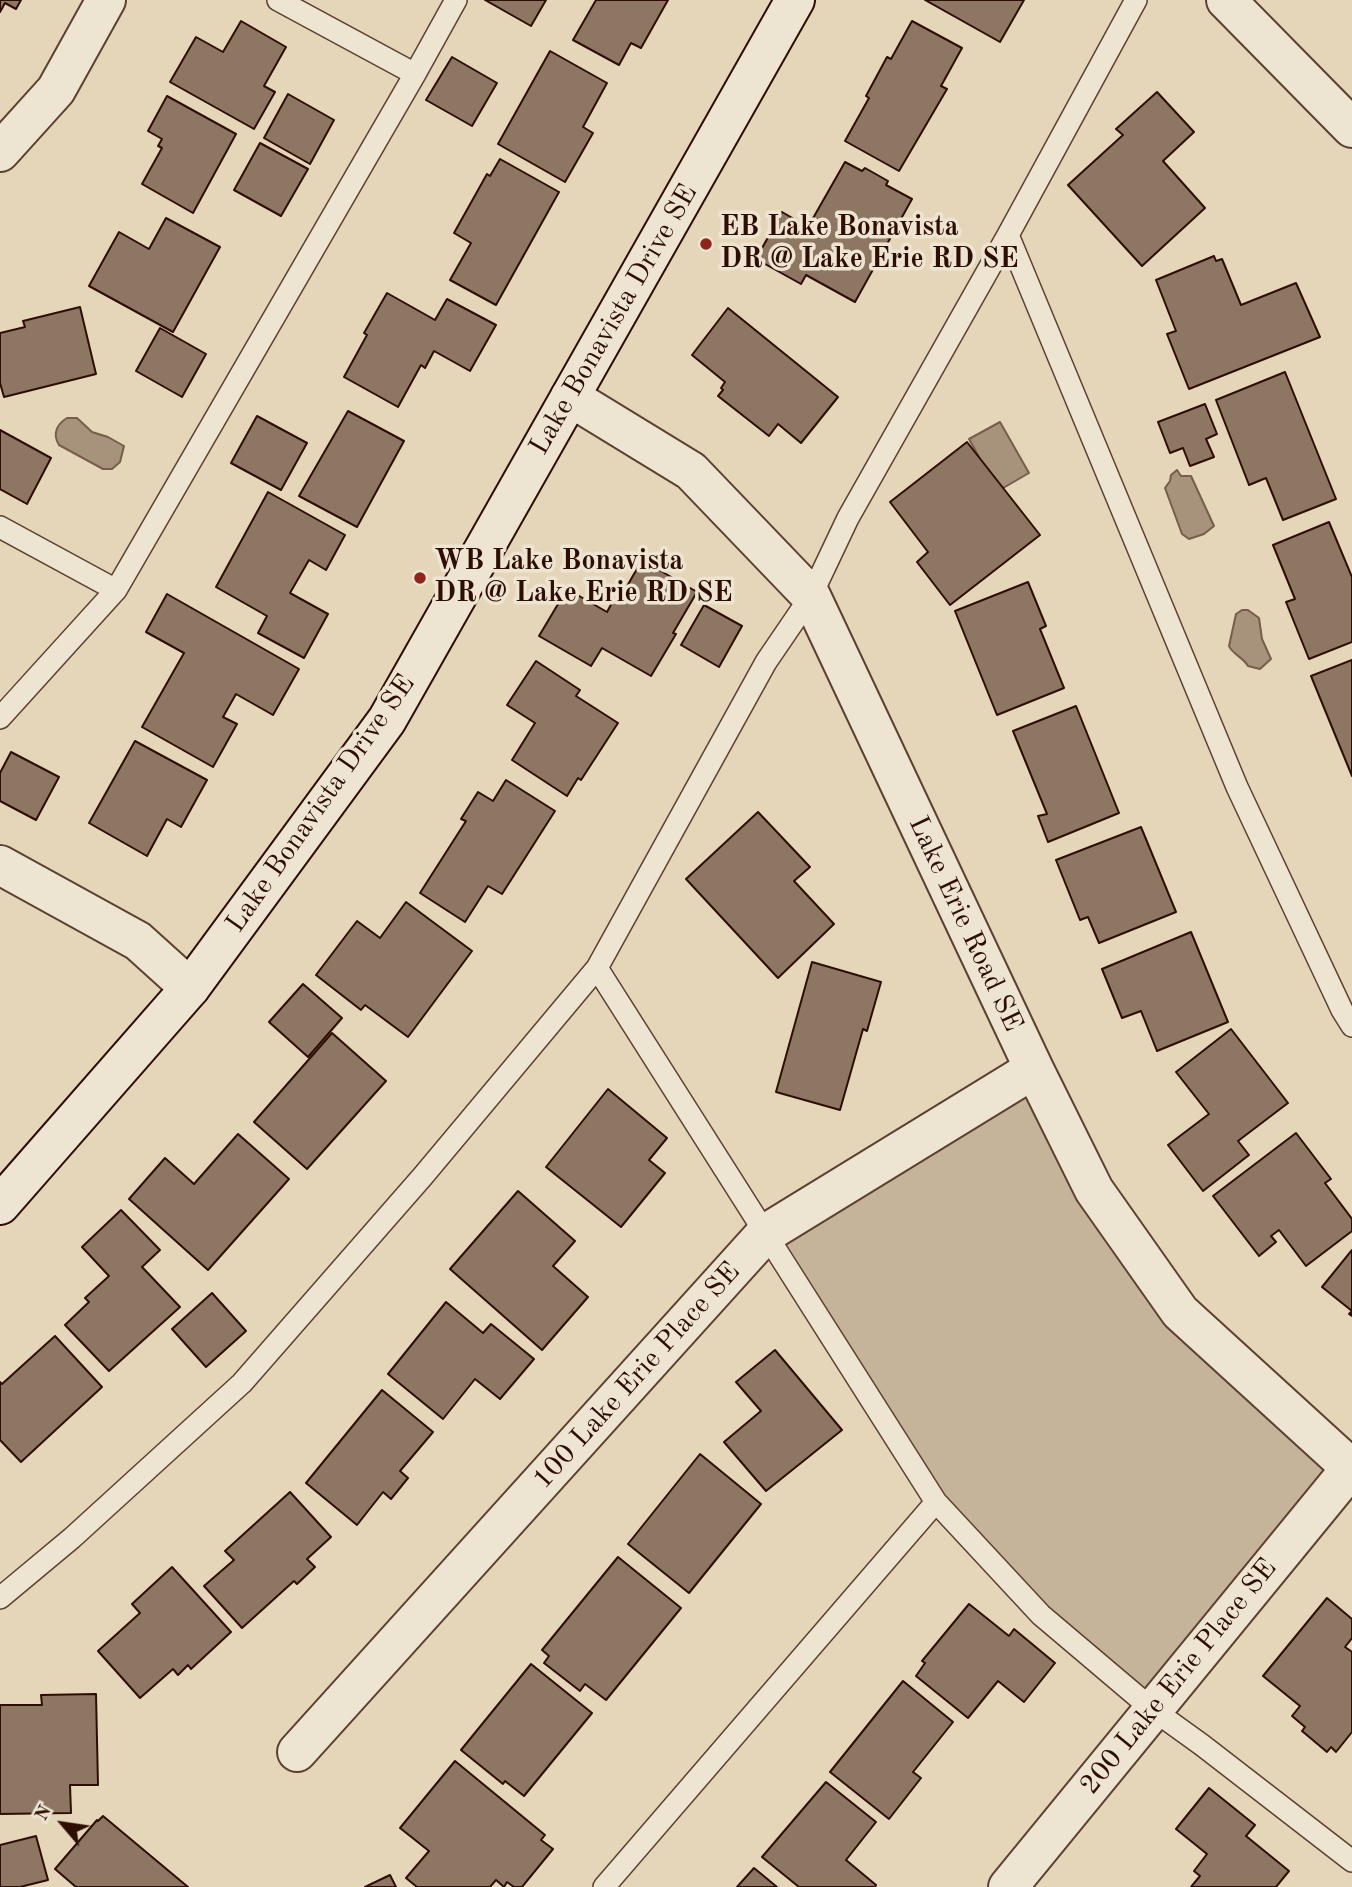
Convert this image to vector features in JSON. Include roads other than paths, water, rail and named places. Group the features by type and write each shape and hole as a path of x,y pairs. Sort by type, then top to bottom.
{"street":[{"path":"0,152 56,90 106,0"},
{"name":"Lake Bonavista Drive SE","path":"0,1205 190,988 387,720 795,0"},
{"path":"1226,0 1352,128"},
{"name":"Lake Erie Road SE","path":"570,397 691,471 811,596 1034,1069 1094,1190 1180,1312 1351,1469"},
{"path":"0,866 138,941 190,988"},
{"name":"100 Lake Erie Place SE","path":"297,1752 765,1234 1034,1069"},
{"name":"200 Lake Erie Place SE","path":"1008,1887 1351,1469"}],"lane":[{"path":"278,0 415,74"},
{"path":"0,718 116,590 456,0"},
{"path":"0,1598 72,1538 242,1383 423,1176 597,968 766,662 811,596 848,519 1008,235 1136,0"},
{"path":"1008,235 1237,787 1352,1026"},
{"path":"0,527 116,590"},
{"path":"597,968 936,1503 1041,1615 1152,1709 1352,1861"},
{"path":"604,1887 936,1503"}],"place":[{"name":"EB Lake Bonavista DR @ Lake Erie RD SE","path":"706,244"},
{"name":"WB Lake Bonavista DR @ Lake Erie RD SE","path":"420,578"}]}
